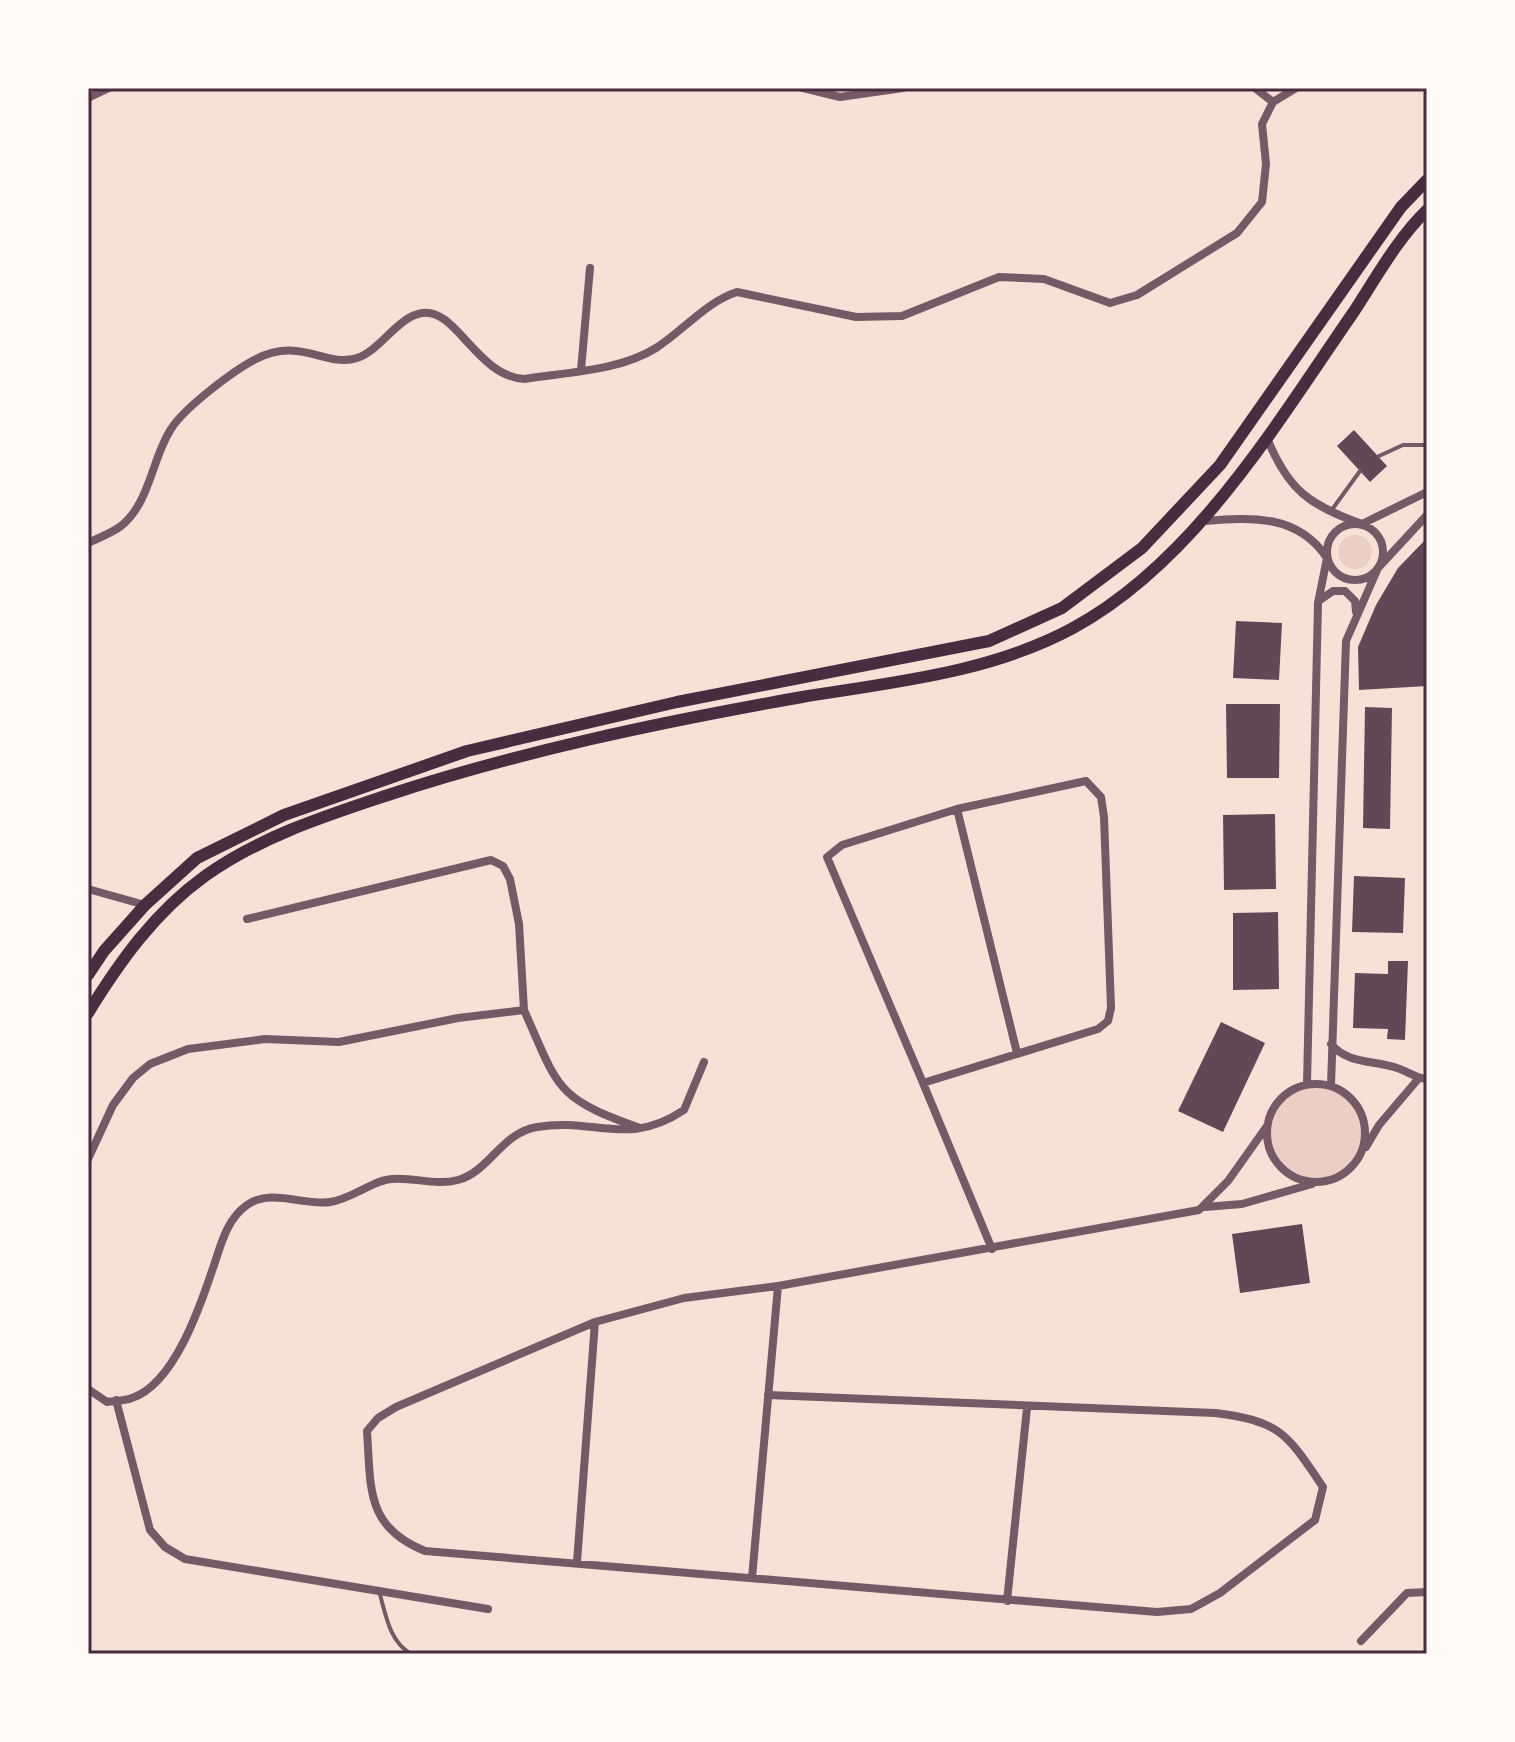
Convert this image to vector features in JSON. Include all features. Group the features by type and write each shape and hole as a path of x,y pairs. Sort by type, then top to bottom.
{"main road":[{"path":"88,975 104,951 145,905 197,858 284,815 467,751 677,702 989,641 1062,608 1142,548 1220,465 1401,207 1427,180"},
{"path":"88,1013 124,955 161,914 205,876 290,828 472,767 679,718 923,677 998,660 1074,627 1137,582 1204,521 1267,438 1415,221 1427,210"}],"street":[{"path":"88,98 109,88"},
{"path":"803,88 840,97 903,88"},
{"path":"1255,88 1273,102"},
{"path":"88,543 122,526 147,487 171,428 211,392 256,359 282,351 304,350 341,360 358,358 408,319 422,312 437,315 453,326 494,371 508,378 626,362 655,348 722,297 737,292 856,317 902,316 999,277 1044,279 1110,303 1137,295 1237,233 1262,202 1266,164 1262,124 1273,102 1296,88"},
{"path":"581,370 590,268"},
{"path":"1267,438 1290,485 1331,511 1362,524 1377,534 1381,542 1382,560 1356,613 1344,660 1331,1086"},
{"path":"1307,1084 1318,603 1329,540 1343,526 1362,524 1427,492"},
{"path":"1204,521 1248,517 1281,522 1304,533 1327,558 1331,567 1346,579 1364,578 1378,568 1427,515"},
{"path":"1318,603 1325,594 1345,591 1355,601 1356,613"},
{"path":"923,1083 1098,1029 1108,1021 1111,1008 1101,797 1086,781 957,809 842,845 827,857 992,1249"},
{"path":"957,809 1017,1053"},
{"path":"247,919 491,860 503,866 514,898 524,1010 556,1081 585,1108 644,1130"},
{"path":"88,889 145,905"},
{"path":"88,1159 113,1105 133,1078 150,1064 188,1049 265,1039 339,1042 458,1018 524,1010"},
{"path":"768,1395 1027,1408 1215,1413 1256,1418 1276,1428 1294,1445 1323,1487 1315,1520 1220,1593 1191,1609 1157,1612 425,1551 403,1542 385,1526 372,1502 367,1431 378,1418 396,1407 595,1322 684,1298 778,1286 992,1249 1204,1207 1242,1204 1345,1173 1357,1162 1379,1125 1423,1078 1398,1068 1361,1062 1336,1051 1330,1044"},
{"path":"88,1389 107,1402 132,1398 155,1383 178,1351 196,1317 232,1218 249,1203 266,1198 327,1203 369,1189 381,1180 459,1180 479,1169 505,1141 537,1127 580,1127 616,1132 644,1130 684,1110 704,1062"},
{"path":"1204,1207 1267,1126 1279,1100 1307,1084 1331,1086 1345,1092 1364,1117 1364,1148 1357,1162"},
{"path":"1267,1126 1267,1139 1276,1162 1292,1177 1320,1182"},
{"path":"752,1578 778,1286"},
{"path":"577,1562 595,1322"},
{"path":"116,1400 150,1530 165,1547 185,1559 488,1609"},
{"path":"1007,1601 1027,1408"},
{"path":"1361,1641 1407,1593 1427,1592"}],"lane":[{"path":"1379,456 1403,445 1427,445"},
{"path":"1331,511 1360,471"},
{"path":"379,1589 395,1639 399,1647 411,1654"}],"shaded area":[{"path":"1355,535 1367,540 1372,552 1367,564 1355,569 1343,564 1338,552 1343,540"},
{"path":"1314,1086 1331,1086 1344,1097 1359,1116 1363,1132 1359,1152 1347,1170 1339,1176 1314,1182 1294,1177 1279,1165 1270,1148 1268,1129 1274,1110 1289,1095"}],"building":[{"path":"1354,430 1387,466 1370,482 1337,446"},
{"path":"1427,538 1427,686 1359,690 1358,647 1376,605 1398,568"},
{"path":"1236,621 1282,623 1279,680 1233,678"},
{"path":"1226,704 1280,704 1279,778 1227,778"},
{"path":"1365,707 1392,708 1390,829 1363,828"},
{"path":"1275,814 1276,889 1224,890 1223,815"},
{"path":"1354,876 1405,878 1403,933 1352,932"},
{"path":"1278,912 1279,989 1233,990 1233,913"},
{"path":"1388,961 1408,961 1405,1040 1387,1039 1388,1029 1353,1028 1355,973 1388,974"},
{"path":"1221,1022 1265,1043 1223,1132 1178,1111"},
{"path":"1302,1224 1310,1283 1240,1293 1232,1234"}]}
